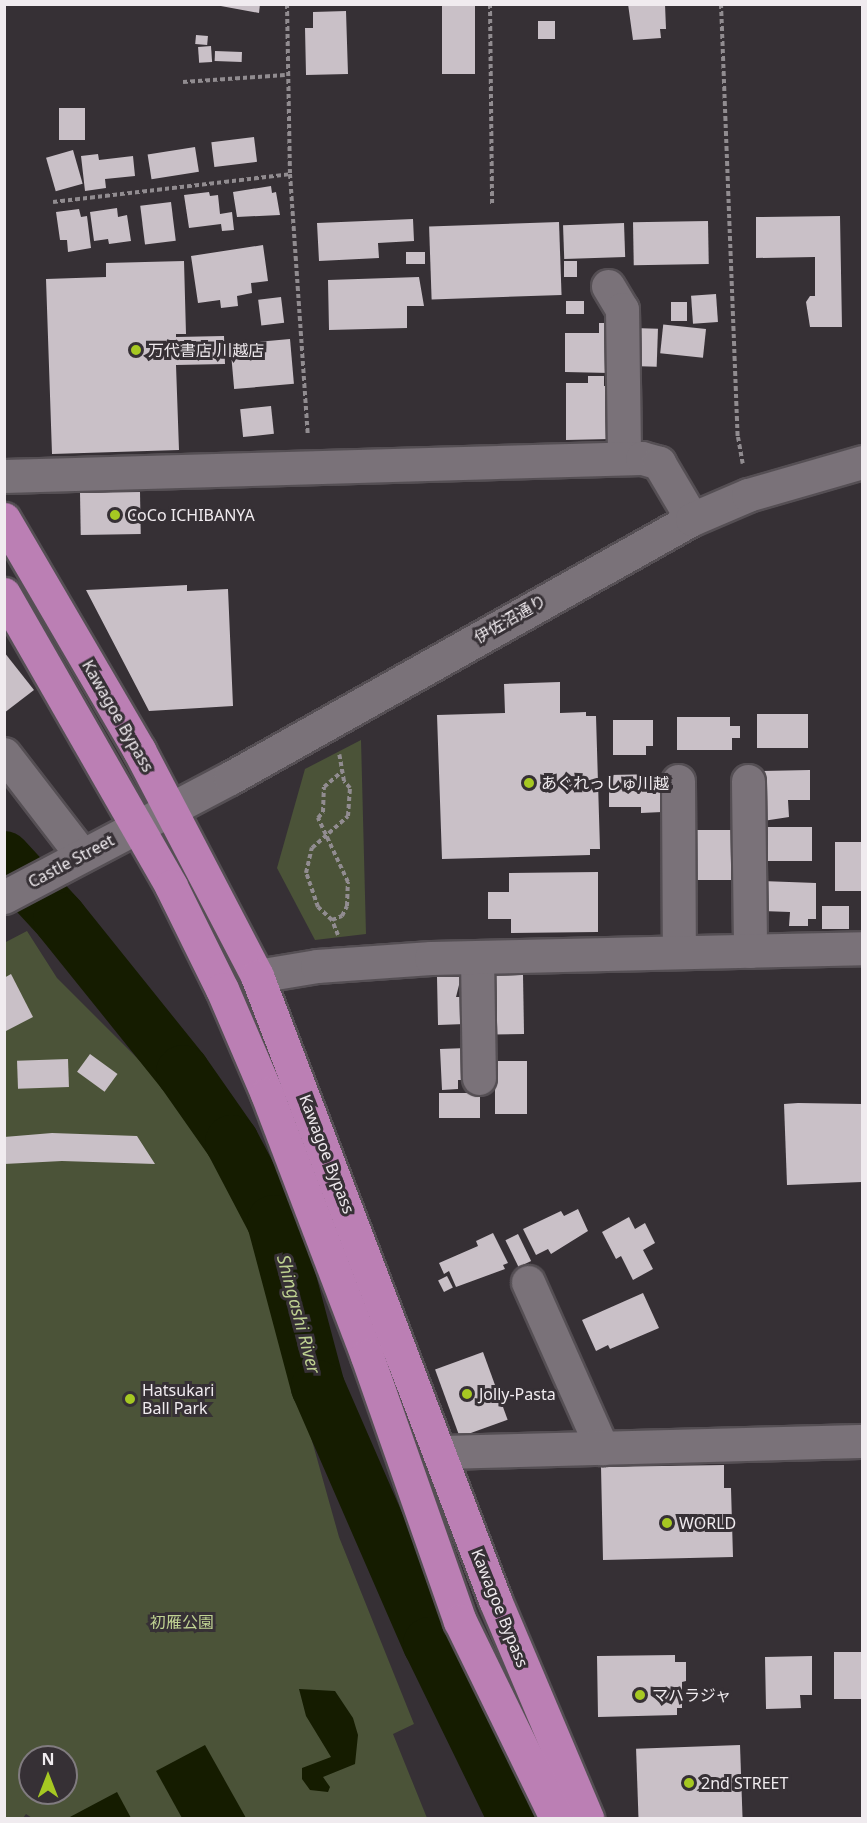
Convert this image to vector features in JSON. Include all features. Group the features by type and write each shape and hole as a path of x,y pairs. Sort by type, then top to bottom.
{"highway":[{"name":"Kawagoe Bypass","path":"4,519 171,809 257,976 495,1600 587,1818"},
{"path":"4,594 138,826 222,989 267,1094 367,1356 460,1621 556,1818"}],"street":[{"path":"608,286 622,309 624,457"},
{"path":"4,476 624,457 659,463 692,519"},
{"name":"伊佐沼通り","path":"138,826 692,519 748,495 862,462"},
{"path":"4,754 70,860"},
{"path":"678,781 679,952"},
{"path":"748,781 750,951"},
{"name":"Castle Street","path":"4,897 138,826"},
{"path":"257,976 317,966 477,957 862,948"},
{"path":"477,957 479,1078"},
{"path":"528,1282 602,1448"},
{"path":"440,1452 862,1441"}],"path":[{"path":"287,4 285,75 310,467"},
{"path":"490,4 492,206"},
{"path":"721,4 738,438 748,495"},
{"path":"183,82 285,75"},
{"path":"53,202 290,174"},
{"path":"337,747 342,772 350,788 348,816 312,848 306,873 318,907 332,920 340,946"},
{"path":"332,920 342,916 349,894 341,861 318,818 323,812 324,787 342,772"}],"green space":[{"path":"361,740 366,934 315,940 277,868 305,769"},
{"name":"初雁公園","path":"27,931 57,978 156,1077 237,1179 269,1259 274,1305 339,1537 414,1724 393,1734 427,1818 32,1818 26,1814 23,1818 5,1818 4,943"}],"shaded area":[{"path":"299,1689 335,1691 353,1718 358,1735 355,1764 323,1777 330,1787 328,1792 310,1790 302,1779 302,1768 331,1757 306,1716"},
{"path":"205,1745 246,1818 182,1818 156,1771"},
{"path":"117,1792 131,1818 68,1818"}],"building":[{"path":"210,4 260,4 259,13"},
{"path":"442,4 475,4 475,74 442,74"},
{"path":"628,4 665,4 666,29 660,29 661,38 633,40"},
{"path":"346,11 348,74 306,75 305,28 313,28 313,12"},
{"path":"538,21 555,21 555,39 538,39"},
{"path":"196,35 208,36 207,45 195,44"},
{"path":"211,46 212,62 199,63 198,47"},
{"path":"215,51 242,52 242,62 215,61"},
{"path":"59,108 85,108 85,140 59,140"},
{"path":"254,137 257,162 214,167 211,142"},
{"path":"195,147 199,172 152,179 148,155"},
{"path":"73,150 83,184 56,191 46,158"},
{"path":"98,154 99,160 133,156 135,176 105,179 106,188 85,191 81,156"},
{"path":"271,186 272,193 276,192 280,215 237,217 233,192"},
{"path":"209,192 210,196 218,195 220,214 232,212 234,230 222,231 221,224 189,228 184,195"},
{"path":"171,202 176,241 145,244 140,206"},
{"path":"117,208 118,217 127,215 131,241 109,244 108,239 94,241 90,212"},
{"path":"79,209 81,217 87,216 91,248 68,252 67,240 60,240 56,212"},
{"path":"840,216 842,327 810,327 806,302 810,296 815,296 815,257 756,258 756,217"},
{"path":"413,219 414,241 378,243 379,258 319,261 317,223"},
{"path":"708,221 709,264 634,265 633,222"},
{"path":"559,222 562,295 432,299 429,227"},
{"path":"624,223 625,257 564,259 563,225"},
{"path":"263,245 268,281 251,283 252,293 237,296 238,306 221,308 220,300 198,303 191,256"},
{"path":"406,252 425,252 425,264 406,264"},
{"name":"万代書店 川越店","path":"184,261 186,334 176,334 176,337 224,336 225,364 176,365 179,450 52,454 46,279 106,277 106,263"},
{"path":"564,261 577,261 577,277 564,277"},
{"path":"419,277 424,306 407,306 407,328 329,330 328,280"},
{"path":"716,294 718,322 693,324 691,296"},
{"path":"281,297 284,323 261,326 258,300"},
{"path":"566,301 584,301 584,314 566,314"},
{"path":"671,302 687,302 687,321 671,321"},
{"path":"599,323 610,323 610,373 565,372 565,333 599,333"},
{"path":"663,325 706,329 703,358 660,353"},
{"path":"633,328 658,329 657,367 632,366"},
{"path":"290,339 294,384 234,389 230,344"},
{"path":"588,376 604,376 604,386 609,386 610,439 566,440 566,383 588,383"},
{"path":"271,406 274,434 243,437 240,409"},
{"path":"140,492 141,534 81,535 80,493"},
{"path":"187,585 187,591 228,589 233,706 149,711 86,590"},
{"path":"4,652 34,690 4,713"},
{"name":"あぐれっしゅ川越","path":"560,682 560,713 586,712 586,716 596,716 600,849 590,849 590,855 442,859 437,715 505,713 504,684"},
{"path":"757,714 808,714 808,748 757,748"},
{"path":"677,717 730,717 730,726 740,726 740,738 732,738 732,750 677,750"},
{"path":"613,720 653,720 653,746 646,746 646,755 613,755"},
{"path":"810,770 810,800 788,800 789,817 763,821 762,771"},
{"path":"661,774 662,812 641,813 641,807 609,807 609,775"},
{"path":"766,827 812,827 812,861 766,861"},
{"path":"693,830 733,830 733,880 693,880"},
{"path":"835,842 862,842 862,891 835,891"},
{"path":"598,872 598,932 511,933 511,919 488,919 488,892 509,892 509,873"},
{"path":"762,881 816,883 816,919 808,919 808,926 789,926 790,912 761,911"},
{"path":"822,906 849,906 849,929 822,929"},
{"path":"11,974 33,1017 4,1032 4,978"},
{"path":"523,975 524,1034 493,1035 492,976"},
{"path":"437,977 461,977 456,997 464,997 465,1024 438,1025"},
{"path":"467,1048 469,1080 458,1080 458,1089 442,1090 440,1049"},
{"path":"90,1054 118,1074 105,1092 77,1072"},
{"path":"68,1059 69,1087 18,1089 17,1061"},
{"path":"495,1061 527,1061 527,1114 495,1114"},
{"path":"439,1093 480,1093 480,1118 439,1118"},
{"path":"784,1104 862,1104 862,1182 787,1185"},
{"path":"52,1133 137,1136 155,1164 62,1161 4,1164 4,1137"},
{"path":"578,1209 588,1231 551,1254 548,1249 536,1255 523,1229 561,1211 564,1216"},
{"path":"629,1217 635,1229 645,1223 655,1243 643,1250 653,1269 633,1280 621,1256 616,1259 602,1232"},
{"path":"493,1233 508,1263 503,1265 505,1269 456,1287 449,1271 444,1274 439,1263 478,1246 476,1241"},
{"path":"518,1234 531,1261 519,1267 505,1240"},
{"path":"447,1276 453,1288 444,1292 438,1281"},
{"path":"643,1293 659,1328 610,1349 608,1345 596,1351 582,1320"},
{"path":"483,1352 508,1420 460,1437 435,1369"},
{"name":"WORLD","path":"724,1465 724,1488 731,1488 733,1557 603,1560 601,1467"},
{"path":"834,1652 862,1652 862,1699 834,1699"},
{"name":"マハラジャ","path":"675,1655 675,1662 686,1662 686,1681 682,1682 682,1708 677,1708 677,1715 598,1717 597,1656"},
{"path":"812,1656 812,1695 800,1695 801,1708 766,1709 765,1657"},
{"name":"2nd STREET","path":"740,1745 743,1818 638,1818 636,1749"}],"waterway":[{"name":"Shingashi River","path":"4,858 60,919 183,1072 232,1142 274,1222 318,1387 430,1644 515,1818"}],"place":[{"name":"万代書店 川越店","path":"136,350"},
{"name":"CoCo ICHIBANYA","path":"115,515"},
{"name":"あぐれっしゅ川越","path":"529,783"},
{"name":"Jolly-Pasta","path":"467,1394"},
{"name":"Hatsukari Ball Park","path":"130,1399"},
{"name":"WORLD","path":"667,1523"},
{"name":"マハラジャ","path":"640,1695"},
{"name":"2nd STREET","path":"689,1783"}]}
